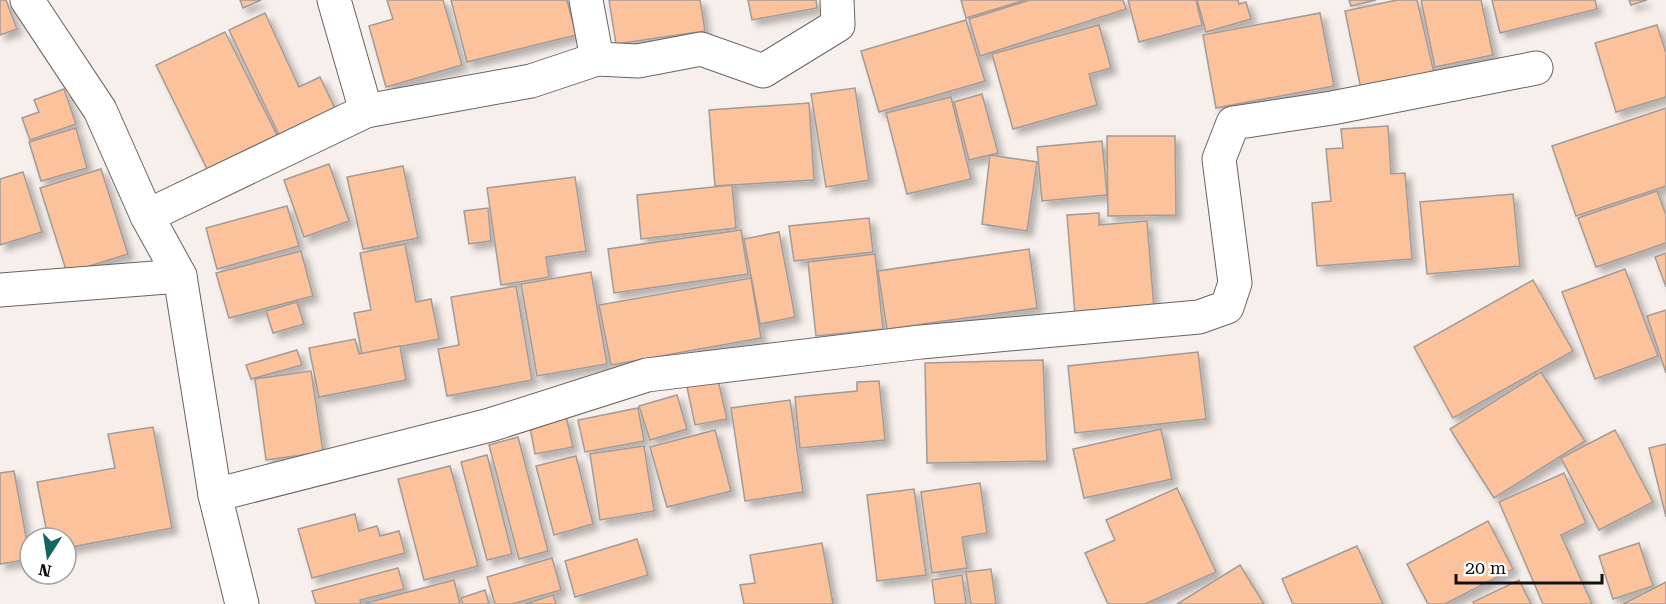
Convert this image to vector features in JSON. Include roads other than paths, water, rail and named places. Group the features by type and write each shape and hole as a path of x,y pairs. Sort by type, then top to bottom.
{"street":[{"path":"27,0 100,110 147,216 180,276 215,495 242,604"},
{"path":"334,0 366,111"},
{"path":"586,0 597,59"},
{"path":"147,216 366,111 531,81 597,59 638,61 701,49 762,71 838,25 837,0"},
{"path":"215,495 490,425 647,375 921,342 1198,316 1227,307 1235,283 1219,159 1233,123 1332,108 1536,68"},
{"path":"0,290 180,276"}]}
